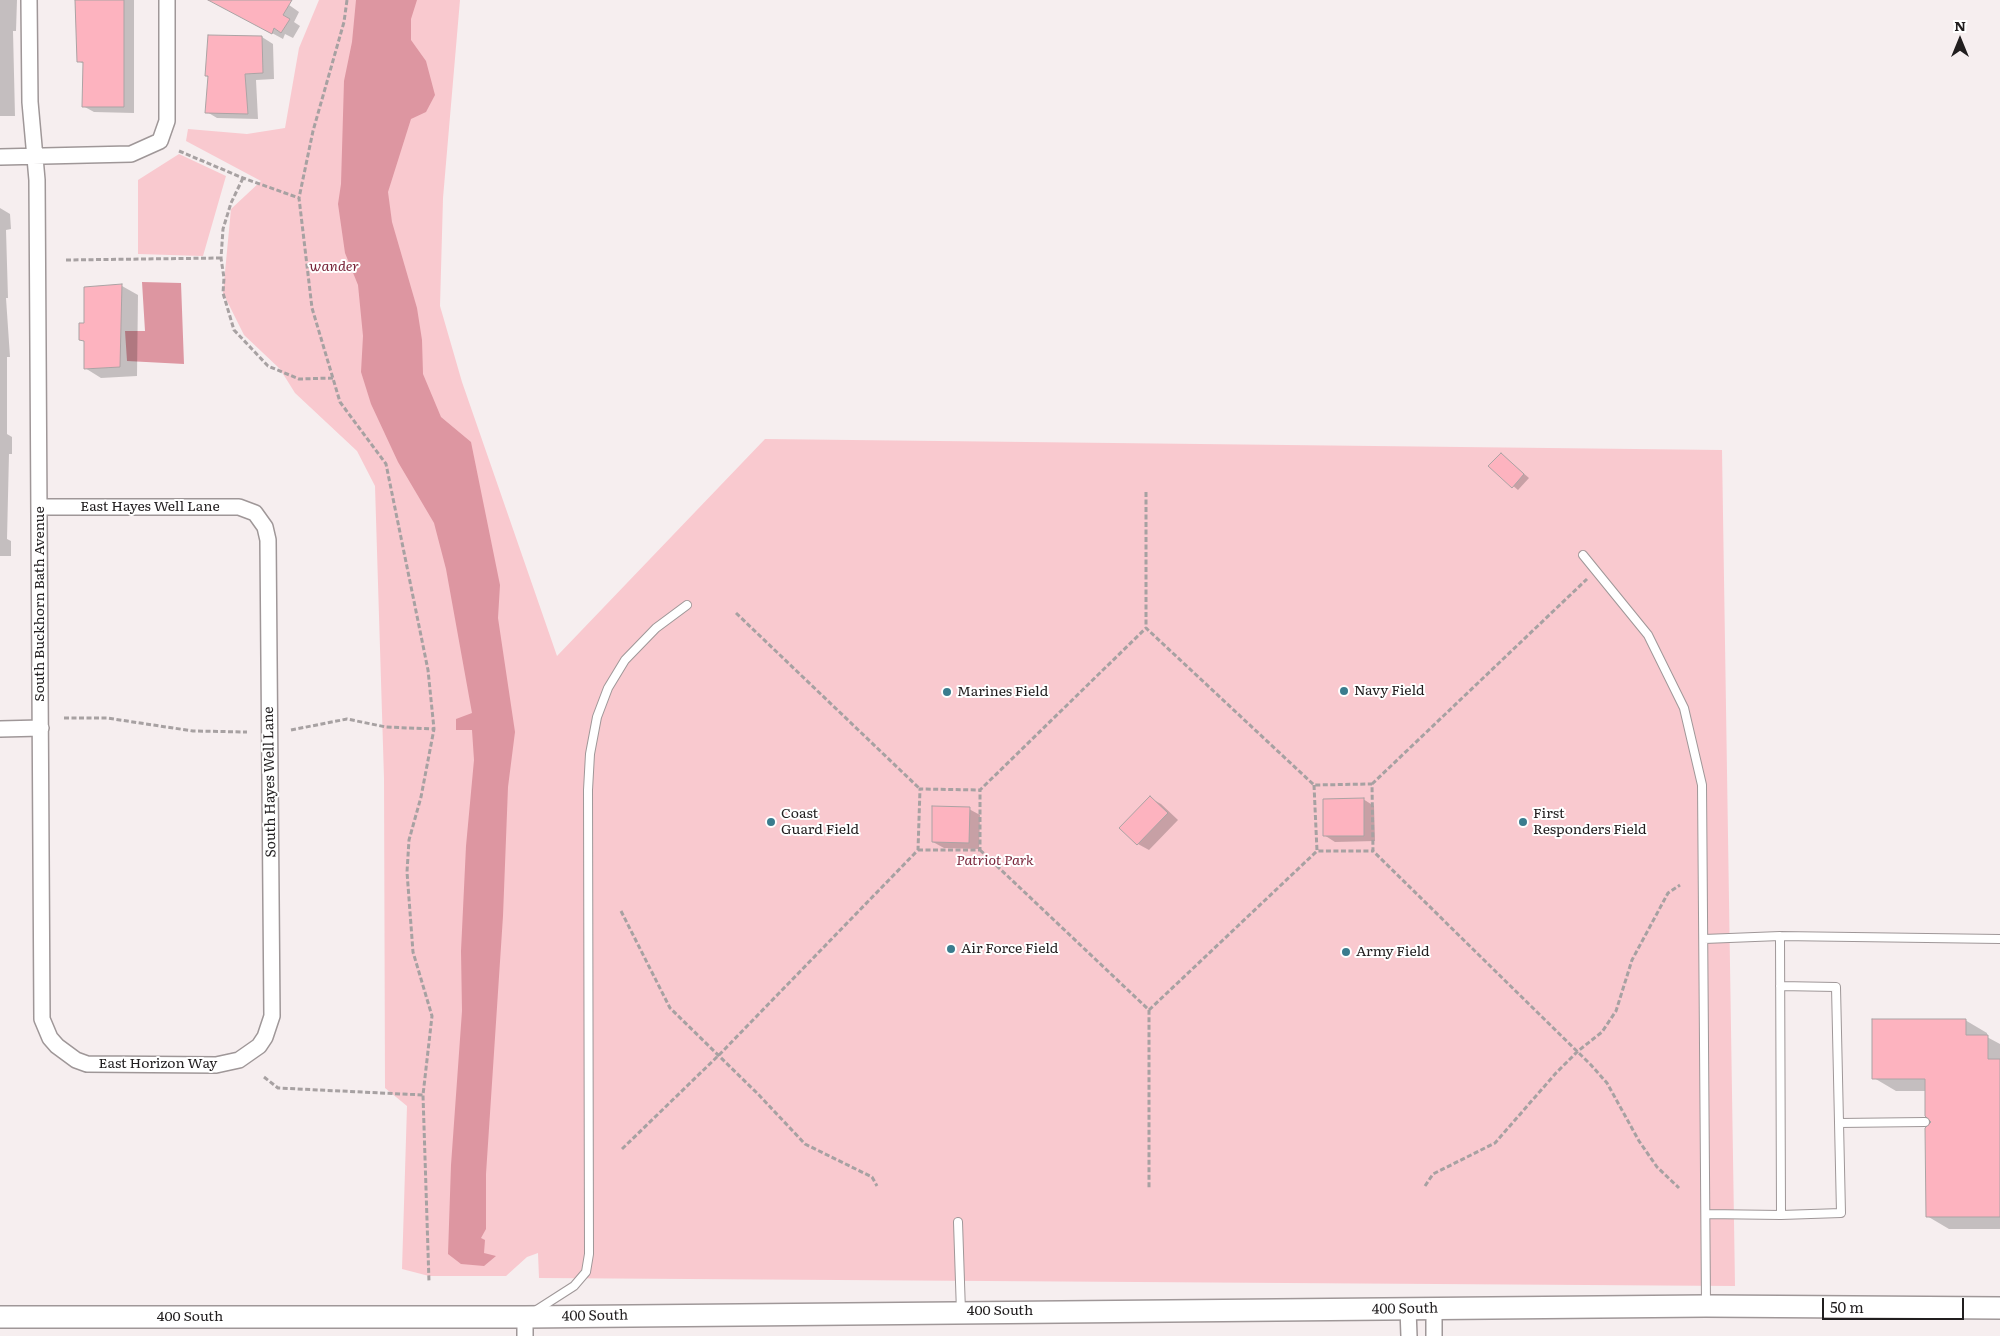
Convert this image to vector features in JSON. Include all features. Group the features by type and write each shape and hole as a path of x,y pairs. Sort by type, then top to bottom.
{"street":[{"name":"South Buckhorn Bath Avenue","path":"29,0 30,102 37,157 42,1019 50,1038 57,1046"},
{"path":"0,157 131,154 160,141 167,121 167,0"},
{"name":"East Hayes Well Lane","path":"39,507 239,507 250,510 259,517"},
{"name":"South Hayes Well Lane","path":"259,517 265,527 268,540 272,1005 270,1027 259,1046"},
{"path":"0,728 41,728"},
{"name":"East Horizon Way","path":"57,1046 76,1060 100,1065 228,1064 250,1054 259,1046"},
{"name":"400 South","path":"0,1317 525,1326 961,1312 1706,1306 2000,1308"},
{"path":"1434,1308 1434,1336"},
{"path":"1408,1309 1409,1336"}],"lane":[{"path":"1583,555 1648,635 1684,708 1702,785 1706,1306"},
{"path":"525,1326 574,1286 586,1272 590,1225 588,800 590,754 597,717 608,688 625,660 656,628 687,605"},
{"path":"1704,939 1780,936 2000,939"},
{"path":"1780,936 1781,1215"},
{"path":"1706,1214 1781,1215 1841,1213 1836,987 1780,986"},
{"path":"1839,1123 1925,1122"},
{"path":"958,1222 961,1312"}],"path":[{"path":"346,0 344,22 313,131 299,198 312,308 340,402 386,464 428,670 434,729 421,797 409,840 407,872 414,952 432,1016 423,1095 429,1282"},
{"path":"180,151 243,178 299,198"},
{"path":"243,178 230,203 221,258 224,278 223,293 234,330 268,366 299,379 333,378"},
{"path":"66,260 221,258"},
{"path":"736,613 920,789 980,790 1146,628 1146,492"},
{"path":"1146,628 1314,785 1372,784 1582,584"},
{"path":"64,718 107,718 193,731 246,732"},
{"path":"291,730 347,719 386,727 434,729"},
{"path":"1372,784 1372,851"},
{"path":"1314,785 1317,851"},
{"path":"622,1149 719,1056 918,850 920,789"},
{"path":"980,790 980,850"},
{"path":"918,850 980,850 1149,1010 1149,1188"},
{"path":"1149,1010 1317,851 1372,851 1578,1051 1607,1083 1638,1141 1657,1167 1679,1188"},
{"path":"1425,1186 1433,1174 1495,1143 1578,1051 1602,1032 1616,1011 1632,960 1668,892 1680,885"},
{"path":"621,911 670,1008 765,1100 805,1144 872,1177 877,1186"},
{"path":"264,1077 278,1088 423,1095"}],"green space":[{"name":"Patriot Park","path":"319,0 460,0 443,198 440,306 462,382 557,656 765,439 1722,450 1735,1286 539,1278 538,1253 527,1257 506,1276 429,1276 402,1269 407,1106 385,1088 384,778 375,486 357,451 295,393 280,369 244,335 223,293 231,209 261,181 186,141 188,129 247,134 285,128 299,48"},
{"path":"179,154 226,176 203,256 138,254 138,180"}],"shaded area":[{"path":"356,0 417,0 411,19 411,40 426,61 435,95 426,112 411,119 388,192 392,222 417,308 422,340 423,374 441,417 471,442 500,585 498,618 515,732 508,787 503,916 486,1174 486,1229 481,1238 485,1240 484,1253 496,1256 484,1266 461,1264 448,1254 451,1165 462,1011 461,951 466,846 474,760 472,730 456,730 456,719 472,713 446,569 434,523 398,462 371,404 361,372 363,336 358,285 345,253 338,204 341,184 344,81 352,42"},
{"path":"142,282 181,283 184,364 127,361 125,331 145,331"}],"building":[{"path":"75,0 124,0 124,107 82,107 83,62 77,62"},
{"path":"208,0 292,0 283,15 290,19 281,33 274,28 272,34"},
{"path":"208,35 262,36 263,73 245,74 248,114 205,113 208,76 205,76"},
{"path":"122,284 120,367 84,369 84,341 79,340 79,323 84,323 84,287"},
{"path":"1501,453 1524,474 1512,488 1488,466"},
{"path":"1150,796 1168,813 1137,845 1119,828"},
{"path":"1364,798 1364,836 1323,836 1323,799"},
{"path":"932,806 970,807 969,843 932,842"},
{"path":"1872,1019 1966,1019 1966,1035 1988,1035 1988,1059 2000,1059 2000,1217 1926,1217 1925,1128 1931,1122 1925,1116 1925,1079 1872,1079"}],"place":[{"name":"Navy Field","path":"1344,691"},
{"name":"Marines Field","path":"947,692"},
{"name":"Coast Guard Field","path":"771,822"},
{"name":"First Responders Field","path":"1523,822"},
{"name":"Air Force Field","path":"951,949"},
{"name":"Army Field","path":"1346,952"}],"park label":[{"name":"wander","path":"334,267"}]}
